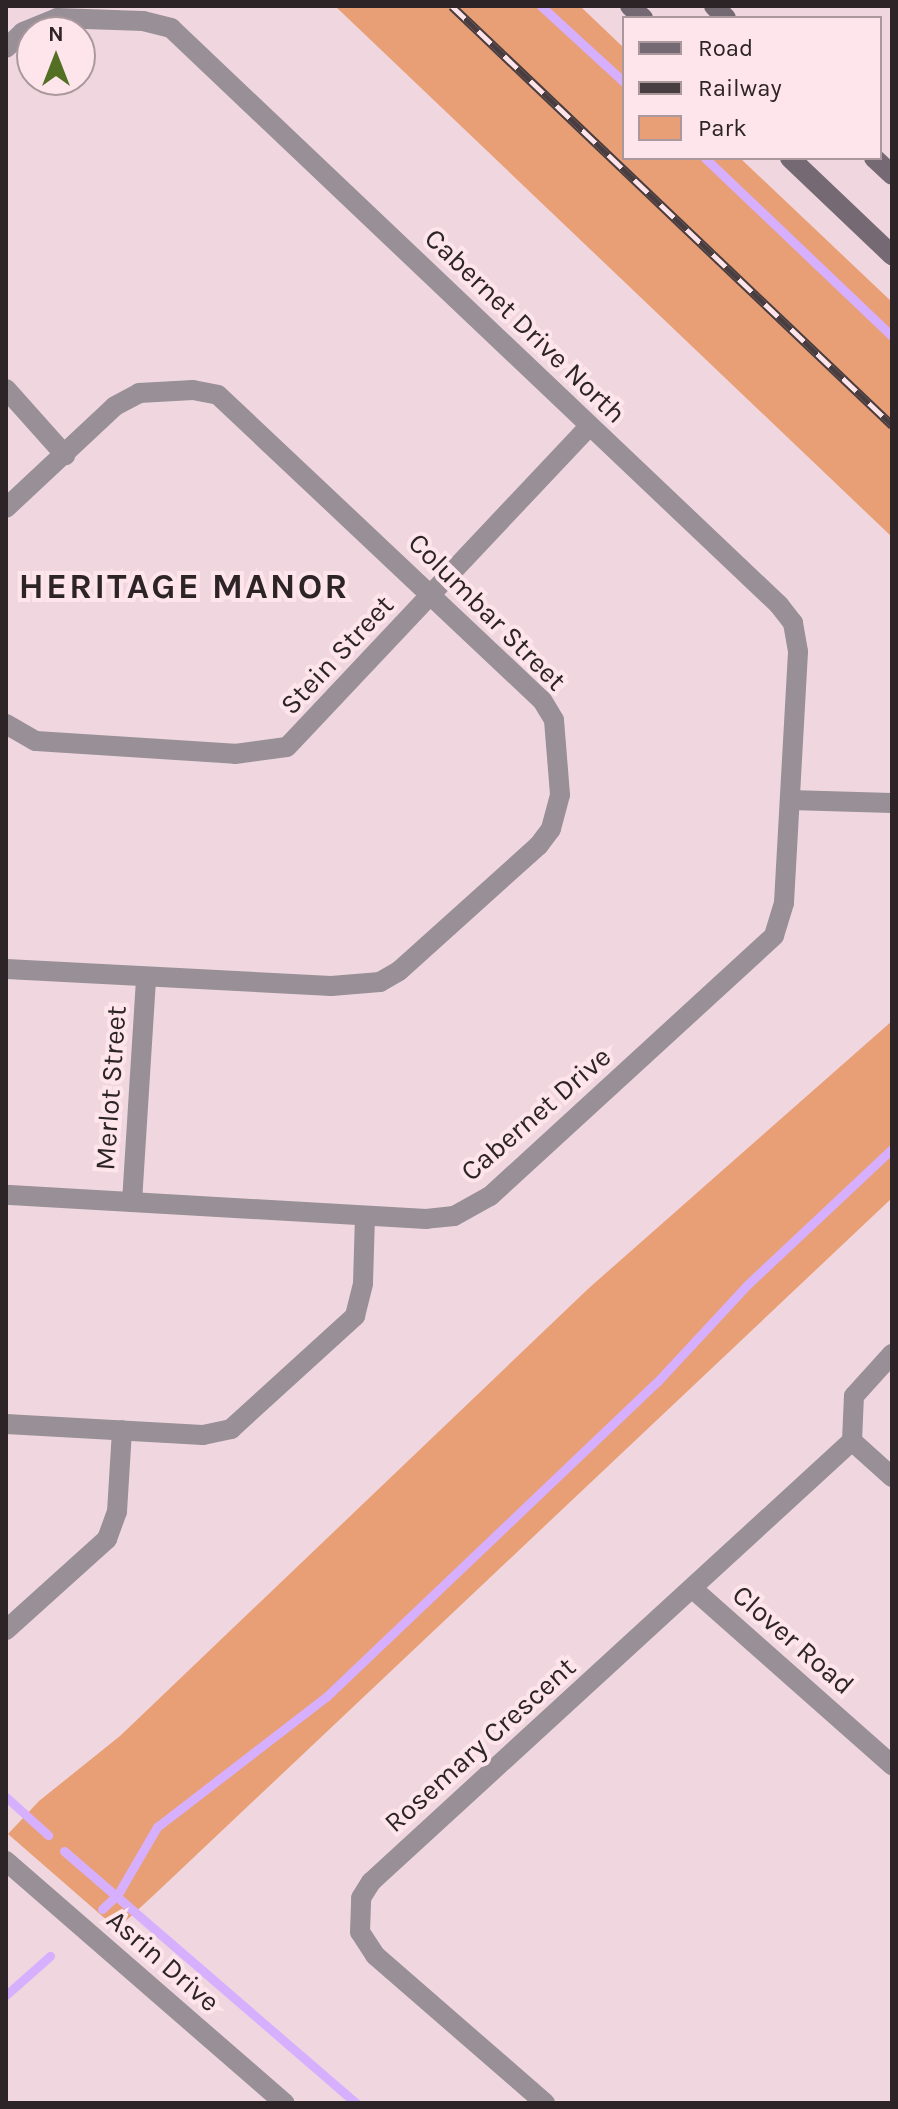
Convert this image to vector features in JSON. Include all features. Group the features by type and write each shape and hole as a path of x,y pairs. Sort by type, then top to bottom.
{"main road":[{"path":"792,160 892,255"},
{"path":"876,160 892,175"}],"street":[{"name":"Cabernet Drive North","path":"6,48 23,32 57,18 143,21 171,28 590,426 793,623 798,652 790,800"},
{"path":"6,389 65,455"},
{"name":"Columbar Street","path":"6,508 115,406 139,393 193,390 218,395 525,680 554,720 560,795 551,829 411,961 380,982 358,986 6,969"},
{"name":"Stein Street","path":"6,724 36,741 235,754 287,747 590,426"},
{"path":"790,800 892,803"},
{"name":"Cabernet Drive","path":"6,1195 365,1217 454,1216 490,1196 764,947 782,914 790,800"},
{"name":"Merlot Street","path":"132,1202 146,978"},
{"path":"6,1424 203,1435 231,1429 355,1316 363,1283 365,1217"},
{"path":"892,1354 854,1396 852,1441 892,1477"},
{"path":"6,1630 107,1539 117,1512 122,1430"},
{"name":"Rosemary Crescent","path":"545,2103 375,1955 360,1932 358,1907 371,1882 852,1441"},
{"name":"Clover Road","path":"693,1589 892,1765"},
{"name":"Asrin Drive","path":"6,1861 284,2103"}],"green space":[{"path":"335,6 580,6 622,46 622,160 742,160 892,302 892,537"},
{"path":"892,1021 892,1198 117,1929 8,1834 39,1801 120,1736 589,1288"}],"waterway":[{"path":"541,6 622,80"},
{"path":"707,160 892,336"},
{"path":"102,1909 118,1894 157,1827 326,1697 657,1382 747,1285 892,1149"},
{"path":"6,1797 48,1835"},
{"path":"64,1851 356,2103"},
{"path":"6,1995 50,1956"}],"railway":[{"path":"452,6 892,425"}],"district":[{"name":"HERITAGE MANOR","path":"184,587"}]}
